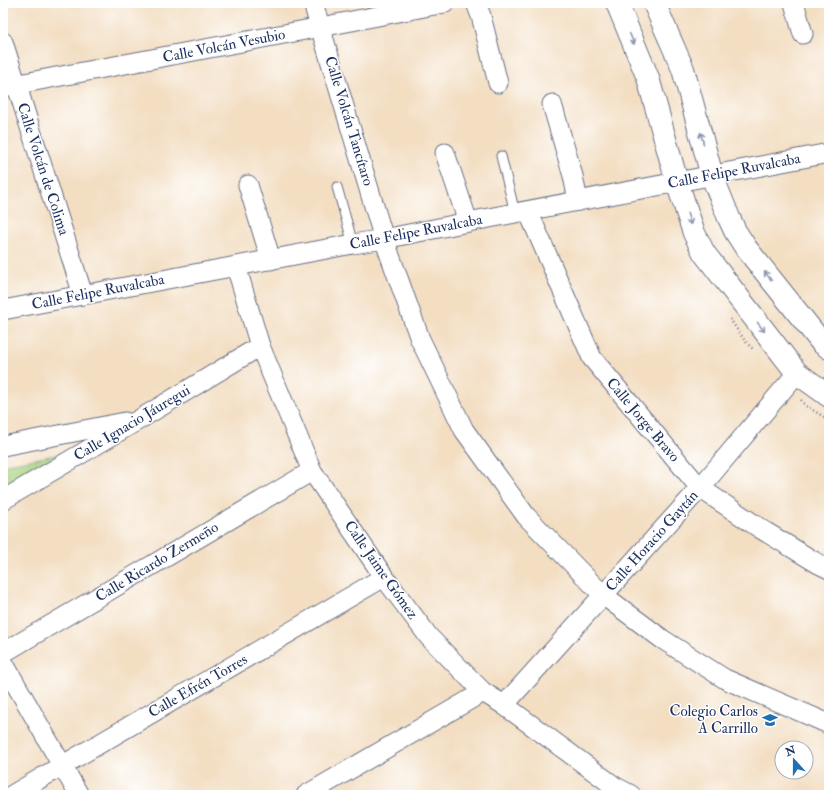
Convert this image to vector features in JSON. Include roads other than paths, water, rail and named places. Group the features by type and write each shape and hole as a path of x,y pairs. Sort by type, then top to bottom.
{"street":[{"name":"Calle Volcán Tancítaro","path":"314,3 384,239 420,339 464,430 526,516 603,595 662,639 725,679 829,724"},
{"name":"Calle Volcán Vesubio","path":"10,85 322,27 421,5 445,3"},
{"path":"476,3 481,16 498,83"},
{"path":"617,3 648,78 677,182 694,233 704,253 797,373 829,396"},
{"path":"654,3 683,69 712,176 728,218 746,248 822,344 829,348"},
{"path":"794,3 803,34"},
{"name":"Calle Volcán de Colima","path":"3,42 10,85 83,295"},
{"path":"552,104 573,176 578,201"},
{"path":"445,152 468,222"},
{"name":"Calle Felipe Ruvalcaba","path":"3,310 384,239 829,153"},
{"path":"248,185 271,260"},
{"name":"Calle Jorge Bravo","path":"522,212 592,358 700,488 761,529 817,563 829,568"},
{"name":"Calle Jaime Gómez","path":"236,266 260,346 312,471 384,577 429,637 484,692 504,705 606,790 631,795"},
{"name":"Calle Ignacio Jáuregui","path":"3,500 260,346"},
{"name":"Calle Horacio Gaytán","path":"504,705 700,488 797,373"},
{"path":"3,446 140,419"},
{"name":"Calle Ricardo Zermeño","path":"3,653 312,471"},
{"name":"Calle Efrén Torres","path":"12,795 384,577"},
{"path":"3,662 78,795"},
{"path":"306,795 484,692"}],"lane":[{"path":"501,156 522,212"},
{"path":"337,187 353,244"}],"place":[{"name":"Colegio Carlos A Carrillo","path":"770,720"}]}
